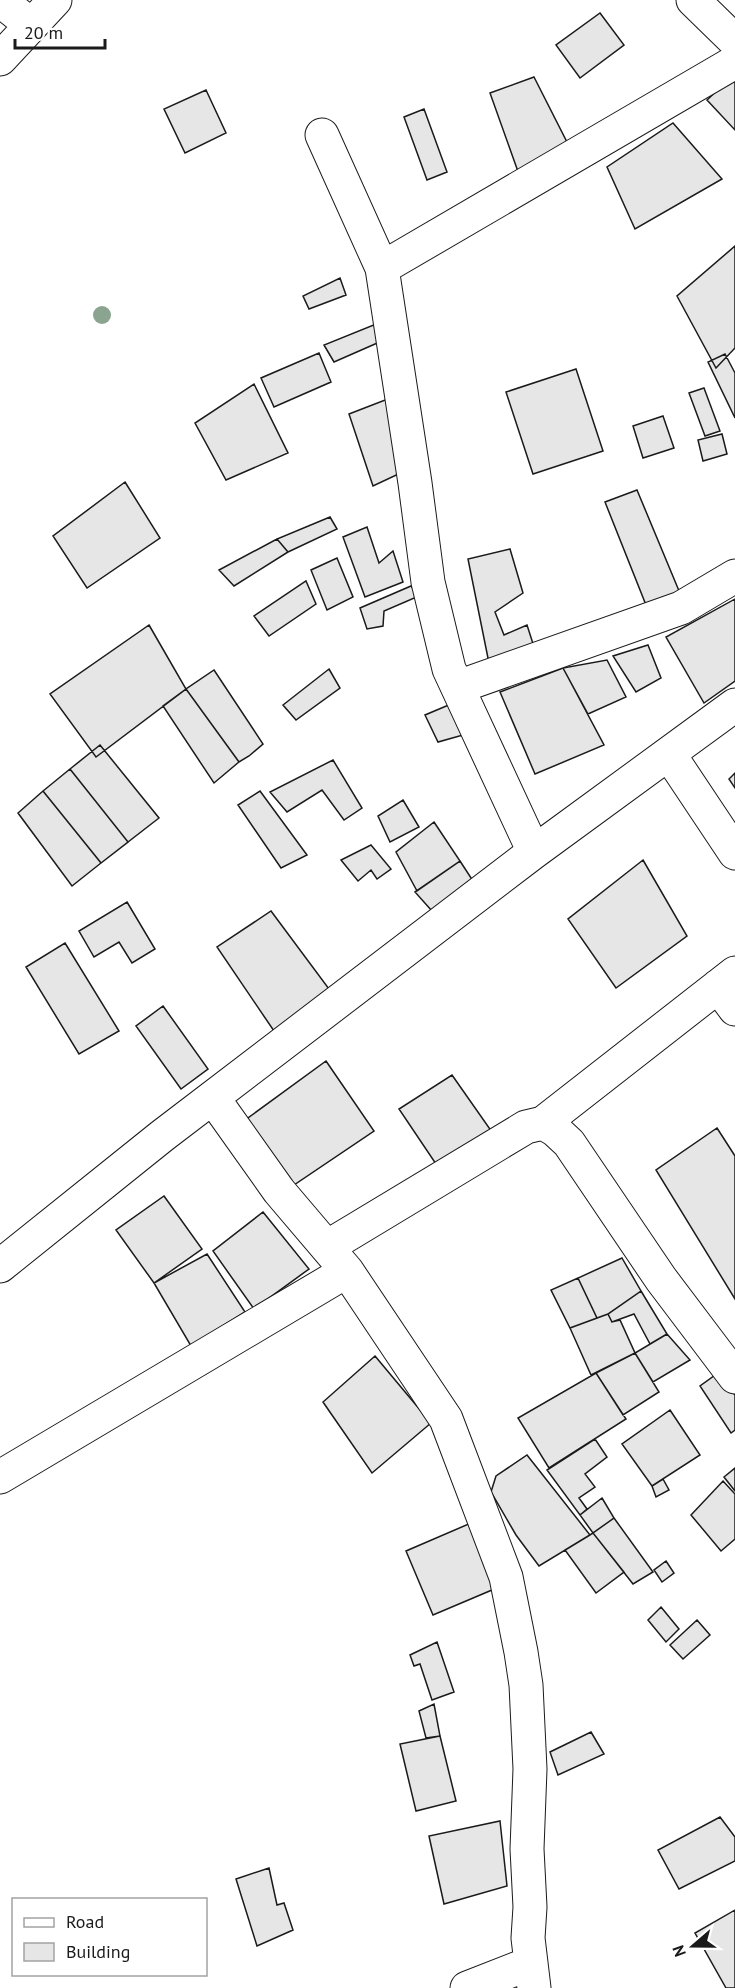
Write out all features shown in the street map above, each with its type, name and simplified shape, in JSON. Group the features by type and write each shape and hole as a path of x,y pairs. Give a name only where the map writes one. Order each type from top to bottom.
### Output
{"street":[{"path":"0,0 31,25"},
{"path":"0,59 55,0"},
{"path":"693,0 735,41"},
{"path":"382,268 735,62"},
{"path":"322,135 382,268 428,582 449,669 534,852"},
{"path":"458,687 681,609 735,576"},
{"path":"0,1266 162,1136 534,852 735,705"},
{"path":"669,754 735,853"},
{"path":"0,1477 337,1259 526,1127 543,1124 729,989"},
{"path":"213,1098 279,1191 337,1259 446,1419 506,1577 525,1685 530,1769 526,1850 530,1907 528,1938 533,1975 467,1988"},
{"path":"543,1124 555,1130 569,1143 661,1279 735,1377"}],"building":[{"path":"600,13 624,45 580,78 556,45"},
{"path":"735,74 735,130 707,100"},
{"path":"534,77 572,152 521,180 490,93"},
{"path":"206,90 226,133 185,153 164,109"},
{"path":"424,109 447,172 427,180 404,117"},
{"path":"673,123 722,179 635,229 607,167"},
{"path":"735,246 735,348 716,368 677,296"},
{"path":"340,278 346,295 309,309 303,296"},
{"path":"386,320 391,337 334,362 324,345"},
{"path":"319,353 331,382 274,407 261,378"},
{"path":"725,354 735,373 735,418 708,362"},
{"path":"576,369 603,451 533,474 506,392"},
{"path":"254,384 288,453 226,480 195,423"},
{"path":"704,388 720,431 705,436 689,393"},
{"path":"398,395 407,470 373,486 349,414"},
{"path":"663,416 674,448 643,458 633,426"},
{"path":"722,434 727,454 703,461 698,440"},
{"path":"125,482 160,538 87,588 53,536"},
{"path":"637,490 682,598 648,610 605,502"},
{"path":"330,517 337,529 288,552 277,539"},
{"path":"367,527 379,563 393,551 403,582 365,597 343,537"},
{"path":"277,539 288,552 234,586 219,570"},
{"path":"510,549 523,593 495,612 504,635 527,625 536,653 490,668 468,559"},
{"path":"337,558 353,597 327,610 311,570"},
{"path":"306,581 316,604 269,636 254,616"},
{"path":"411,586 419,596 384,611 383,626 367,629 360,608"},
{"path":"735,599 735,681 704,703 666,637"},
{"path":"149,625 186,689 96,757 50,694"},
{"path":"648,645 661,678 636,692 613,656"},
{"path":"607,660 626,697 588,714 563,668"},
{"path":"563,668 604,745 535,774 500,692"},
{"path":"329,669 340,688 296,720 283,705"},
{"path":"214,670 263,744 239,762 186,689"},
{"path":"186,689 239,762 214,783 163,706"},
{"path":"451,704 463,735 438,742 425,715"},
{"path":"100,745 159,818 128,842 70,769"},
{"path":"333,760 362,808 344,820 322,790 287,812 270,792"},
{"path":"70,769 128,842 101,863 43,791"},
{"path":"735,773 735,788 729,779"},
{"path":"43,791 101,863 72,886 18,813"},
{"path":"260,791 307,855 281,868 238,805"},
{"path":"403,800 419,827 390,842 378,816"},
{"path":"434,822 460,861 417,891 396,852"},
{"path":"371,845 391,869 377,879 371,870 358,881 341,860"},
{"path":"643,860 687,936 616,988 568,919"},
{"path":"460,861 475,884 432,911 415,892"},
{"path":"127,902 155,949 132,963 119,942 94,957 79,931"},
{"path":"271,911 332,993 274,1031 217,947"},
{"path":"65,943 119,1031 79,1054 26,967"},
{"path":"163,1006 208,1069 181,1089 136,1026"},
{"path":"326,1061 374,1131 288,1189 241,1123"},
{"path":"452,1075 492,1132 438,1167 399,1109"},
{"path":"717,1128 735,1156 735,1299 656,1170"},
{"path":"164,1196 202,1249 154,1283 116,1230"},
{"path":"263,1212 309,1269 254,1309 213,1251"},
{"path":"207,1254 245,1312 191,1346 154,1283"},
{"path":"622,1258 641,1291 608,1314 597,1318 578,1278"},
{"path":"578,1278 597,1318 570,1328 551,1290"},
{"path":"641,1291 667,1334 650,1344 634,1314 612,1322 608,1314"},
{"path":"608,1314 612,1322 620,1320 635,1353 591,1375 570,1328"},
{"path":"667,1334 690,1360 653,1382 635,1353"},
{"path":"635,1353 659,1392 623,1415 596,1373"},
{"path":"375,1356 431,1423 372,1473 323,1402"},
{"path":"596,1373 626,1419 549,1468 518,1418"},
{"path":"718,1373 735,1395 735,1430 731,1433 700,1386"},
{"path":"670,1410 700,1455 652,1486 622,1444"},
{"path":"595,1439 607,1457 585,1474 595,1487 579,1498 587,1509 580,1515 547,1470"},
{"path":"527,1455 590,1535 539,1566 516,1535 491,1492 496,1476"},
{"path":"735,1468 735,1491 724,1477"},
{"path":"663,1479 669,1490 656,1497 652,1486"},
{"path":"723,1481 735,1494 735,1539 721,1551 691,1515"},
{"path":"602,1498 614,1518 593,1533 580,1515"},
{"path":"614,1518 653,1572 633,1584 593,1533"},
{"path":"471,1523 499,1587 433,1615 406,1551"},
{"path":"593,1533 624,1572 596,1593 565,1550"},
{"path":"666,1561 674,1573 662,1582 654,1570"},
{"path":"661,1607 679,1629 666,1642 648,1620"},
{"path":"697,1620 710,1635 683,1659 670,1645"},
{"path":"437,1642 454,1692 432,1700 420,1664 414,1666 410,1655"},
{"path":"434,1704 440,1736 426,1738 419,1711"},
{"path":"591,1732 604,1754 558,1775 550,1752"},
{"path":"440,1736 456,1801 416,1811 400,1744"},
{"path":"720,1817 735,1837 735,1861 679,1889 658,1850"},
{"path":"500,1821 507,1886 444,1904 429,1836"},
{"path":"269,1868 277,1905 284,1903 293,1930 257,1946 236,1879"},
{"path":"735,1910 735,1988 726,1988 695,1933"}]}
